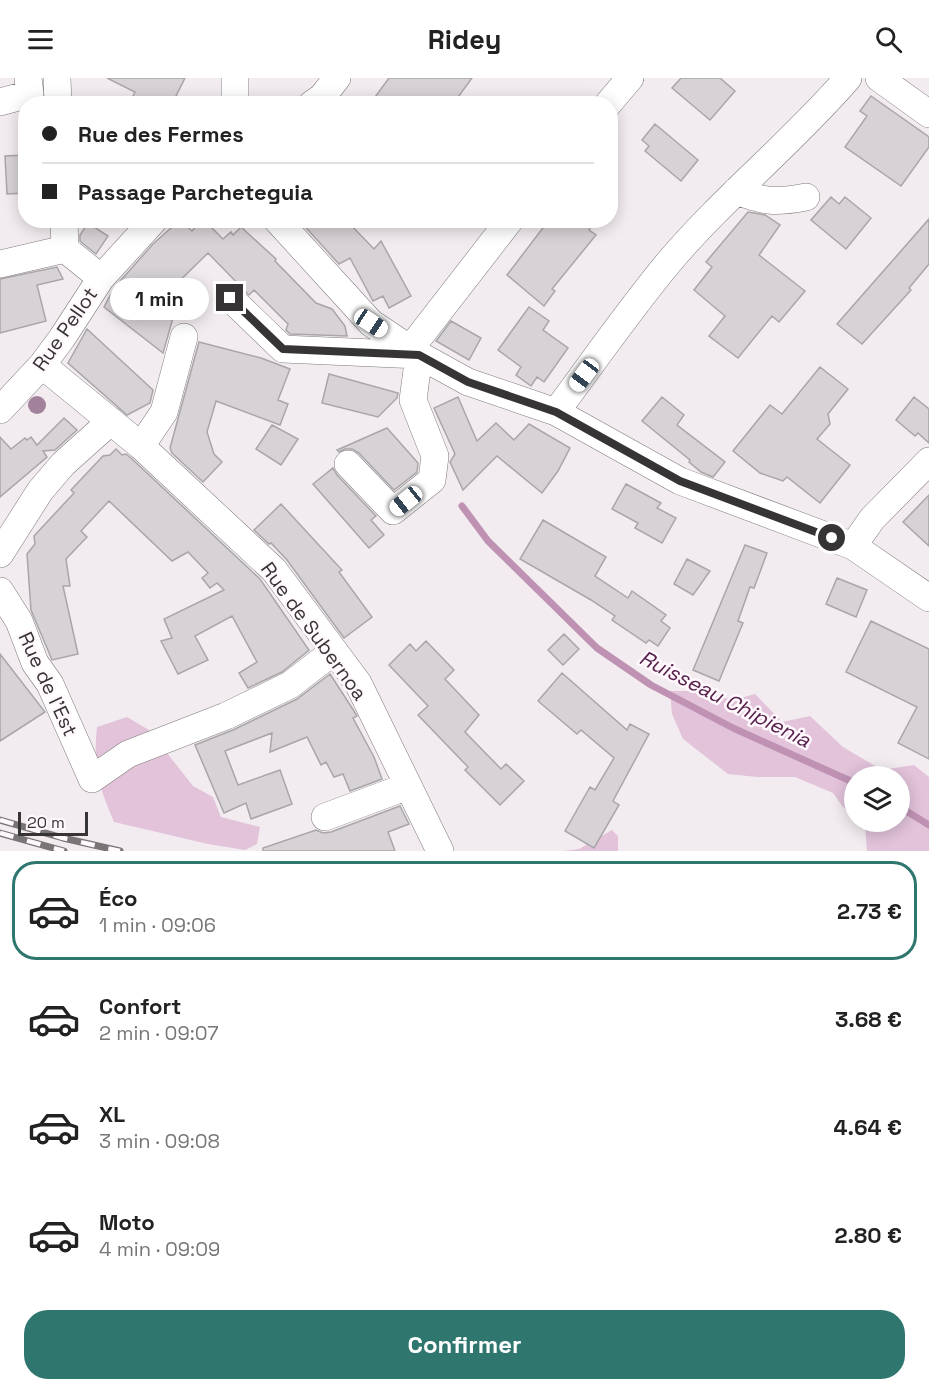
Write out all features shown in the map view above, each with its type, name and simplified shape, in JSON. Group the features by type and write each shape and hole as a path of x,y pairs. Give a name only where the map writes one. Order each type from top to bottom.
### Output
{"street":[{"path":"22,96 30,94 28,78"},
{"path":"57,78 58,96"},
{"path":"235,78 235,96"},
{"path":"323,96 337,78"},
{"path":"615,96 630,78"},
{"path":"556,412 669,263 736,191 820,110 848,78"},
{"path":"879,78 929,114"},
{"path":"0,102 18,97"},
{"path":"736,191 762,200 780,202 806,197"},
{"path":"64,228 65,249 101,278"},
{"name":"Rue Pellot","path":"6,393 42,365 101,278 147,228"},
{"path":"283,228 371,323 415,352 468,382 556,412 680,481 853,546 929,598"},
{"path":"348,464 393,511 432,480 435,456 414,400 415,352 504,228"},
{"path":"0,264 65,249"},
{"path":"230,298 283,349 415,352"},
{"path":"141,446 164,412 184,337"},
{"name":"Rue de Subernoa","path":"42,365 141,446 274,570 358,683 440,851"},
{"path":"0,554 40,491 63,464 111,421"},
{"path":"853,546 872,519 929,461"},
{"name":"Rue de l'Est","path":"0,591 19,621 34,663 50,684 92,779 128,753 226,716 290,686 334,651"},
{"path":"325,817 408,786"}],"shaded area":[{"path":"670,691 700,691 733,700 755,694 782,722 810,716 843,747 875,766 844,766 844,808 833,793 795,777 728,774 683,739 672,714"},
{"path":"127,717 149,730 193,786 213,797 221,817 260,827 257,844 245,850 208,844 114,822 104,797 96,765 97,727"},
{"path":"914,765 929,777 929,851 867,851 866,832 910,832 910,766 908,766"},
{"path":"612,830 618,836 618,851 564,851 579,849"}],"building":[{"path":"107,78 185,78 176,96 133,96 135,92"},
{"path":"389,78 472,78 459,96 376,96"},
{"path":"681,78 720,78 735,91 710,120 672,88"},
{"path":"871,96 929,137 929,147 901,186 845,147 867,116 860,111"},
{"path":"655,124 698,160 681,181 645,151 649,146 642,140"},
{"path":"18,155 18,193 7,194 5,156"},
{"path":"831,197 839,204 845,197 871,218 846,249 811,220"},
{"path":"748,212 765,215 780,225 759,255 805,291 779,322 772,316 738,358 709,336 725,316 694,290 712,267 706,262"},
{"path":"929,219 929,264 909,288 911,290 862,344 837,324"},
{"path":"85,228 96,228 108,236 96,254 80,241 80,235"},
{"path":"171,228 189,228 192,231 195,228 212,228 223,239 231,232 233,235 242,228 276,259 275,261 316,303 332,309 345,326 347,336 290,334 286,330 288,324 254,290 249,295 208,253 158,302 173,318 163,353 104,307 114,288 153,244"},
{"path":"306,228 354,228 374,249 381,241 411,296 389,308 383,296 373,301 350,258 339,264"},
{"path":"543,228 590,228 589,230 596,235 552,289 555,291 544,306 507,275"},
{"path":"57,267 63,279 37,285 46,321 0,333 0,279"},
{"path":"529,307 549,321 543,330 568,348 544,382 537,377 531,386 516,375 521,367 498,350"},
{"path":"451,321 481,338 469,360 436,341"},
{"path":"87,329 153,390 150,403 127,415 68,363"},
{"path":"199,342 261,358 290,369 278,400 288,404 280,425 216,401 207,432 214,454 222,462 203,482 172,453 170,448"},
{"path":"820,367 848,389 828,414 830,424 817,439 850,465 820,503 787,477 783,481 760,473 733,451 770,405 782,414"},
{"path":"329,374 398,393 397,398 378,417 322,403"},
{"path":"458,397 477,441 496,423 514,440 529,424 570,448 558,471 542,493 497,456 463,490 450,462 455,454 434,408"},
{"path":"662,397 684,415 677,425 725,462 713,477 701,472 689,462 690,460 642,421"},
{"path":"914,397 929,409 929,443 918,433 915,436 896,420"},
{"path":"64,418 77,430 55,450 43,451 47,457 0,497 0,437 11,449 25,438 27,440 31,437 37,445"},
{"path":"272,425 298,439 281,465 256,449"},
{"path":"387,428 418,463 417,472 394,490 359,453 352,449 339,452 337,450"},
{"path":"116,449 122,455 126,454 131,458 260,579 309,650 282,672 248,688 239,673 257,662 232,616 195,636 208,660 178,674 161,641 172,638 164,619 224,590 217,583 210,588 202,578 208,573 188,552 172,561 109,501 81,531 87,537 66,559 70,586 63,586 78,654 52,660 31,610 27,554 35,544 34,536 74,493 71,490 103,456 110,455"},
{"path":"333,468 376,516 371,520 384,535 369,548 313,484"},
{"path":"626,484 661,503 657,508 676,518 662,543 635,528 638,523 612,509"},
{"path":"929,495 929,546 903,522"},
{"path":"281,504 342,570 339,572 372,617 344,638 287,560 271,543 269,544 254,530"},
{"path":"543,520 606,557 595,576 628,598 632,591 666,615 661,621 670,628 658,646 649,640 646,643 612,620 615,616 591,600 520,559"},
{"path":"745,545 767,553 754,588 750,587 738,621 743,623 719,681 693,670"},
{"path":"687,559 710,571 693,595 674,584"},
{"path":"837,578 867,590 856,617 826,604"},
{"path":"871,621 929,649 929,759 898,743 917,707 846,672"},
{"path":"564,634 579,649 563,665 548,650"},
{"path":"426,641 454,670 445,679 479,715 465,732 501,769 506,764 524,781 500,805 465,770 468,767 418,715 428,706 389,665 410,644 416,651"},
{"path":"0,654 45,712 0,741"},
{"path":"562,673 627,730 630,724 649,734 613,801 619,805 594,848 565,831 590,787 595,790 614,758 581,730 577,734 538,701"},
{"path":"330,674 357,716 353,718 374,757 382,779 350,791 343,774 334,777 326,762 321,765 307,737 270,752 272,733 225,751 238,785 280,770 292,804 251,819 246,803 224,813 195,745 233,730 297,699"},
{"path":"400,806 409,824 388,832 395,851 263,851 263,848 316,830 323,833 331,832"}],"waterway":[{"name":"Ruisseau Chipienia","path":"462,506 488,541 597,648 651,685 733,728 844,778"},
{"name":"Ruisseau Chipienia","path":"910,813 929,825"}],"railway":[{"path":"0,820 120,851"},
{"path":"0,833 64,851"}],"route":[{"path":"230,298 283,349 419,355 468,382 556,412 680,481 832,538"}]}
